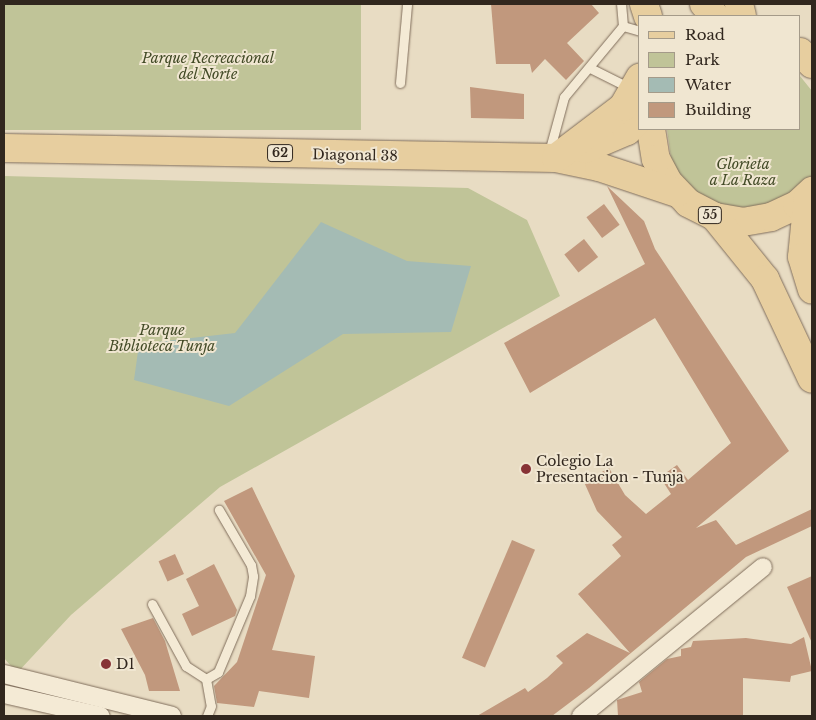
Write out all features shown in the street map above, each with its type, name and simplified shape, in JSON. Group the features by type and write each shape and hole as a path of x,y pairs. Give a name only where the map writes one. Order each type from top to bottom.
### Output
{"main road":[{"path":"704,4 714,15"},
{"path":"801,53 812,64"},
{"path":"552,158 624,107 637,84"},
{"name":"Diagonal 38","path":"552,158 627,131 638,120"},
{"name":"55","path":"651,130 656,158 676,193 715,217 758,220 784,212 810,193"},
{"name":"Diagonal 38","path":"4,148 552,158 676,193"},
{"path":"810,193 802,257 812,289"},
{"path":"715,217 765,279 812,379"}],"street":[{"path":"581,716 763,567"},
{"path":"4,674 172,716"},
{"path":"4,694 101,716"}],"lane":[{"path":"400,83 407,4"},
{"path":"552,158 564,97 638,20 621,4"},
{"path":"590,68 637,84"},
{"path":"206,679 218,672 228,655 253,576 251,565 219,510"},
{"path":"152,604 186,666 206,679 211,706 207,716"}],"green space":[{"name":"Parque Recreacional del Norte","path":"4,4 361,4 361,130 4,130"},
{"name":"Glorieta a La Raza","path":"801,77 812,91 812,180 759,215 697,200 672,166 667,130 801,130"},
{"name":"Parque Biblioteca Tunja","path":"4,176 468,188 527,220 560,296 220,487 71,615 17,673 4,658"}],"water":[{"path":"321,222 407,261 471,266 451,332 343,334 229,406 134,380 139,344 235,333"}],"building":[{"path":"491,4 591,4 599,13 567,43 584,61 566,80 545,59 532,73 530,64 496,64"},
{"path":"470,87 524,94 524,119 471,118"},
{"path":"607,186 644,221 655,249 789,451 696,528 716,520 736,545 812,509 812,526 746,557 589,688 552,716 477,716 525,688 528,692 547,678 563,663 556,656 587,633 630,653 578,594 621,556 612,545 622,537 597,511 584,482 609,468 625,495 646,514 671,494 660,477 677,465 688,480 731,443 655,318 530,393 504,343 645,264"},
{"path":"604,204 620,225 602,238 586,217"},
{"path":"584,239 598,257 578,273 564,254"},
{"path":"252,487 295,576 272,650 315,656 309,698 259,691 254,707 217,703 214,686 237,662 266,575 224,501"},
{"path":"512,540 535,550 485,668 462,658"},
{"path":"175,554 184,574 168,581 159,561"},
{"path":"214,564 237,610 235,616 192,636 182,614 199,606 186,579"},
{"path":"812,576 812,643 787,587"},
{"path":"153,618 165,641 180,691 149,691 145,675 121,629"},
{"path":"804,637 812,671 791,676 790,682 743,678 743,716 618,716 617,700 642,692 639,682 667,659 681,656 681,649 691,647 693,641 746,638 791,644"}],"place":[{"name":"Colegio La Presentacion - Tunja","path":"526,469"},
{"name":"D1","path":"106,664"}]}
